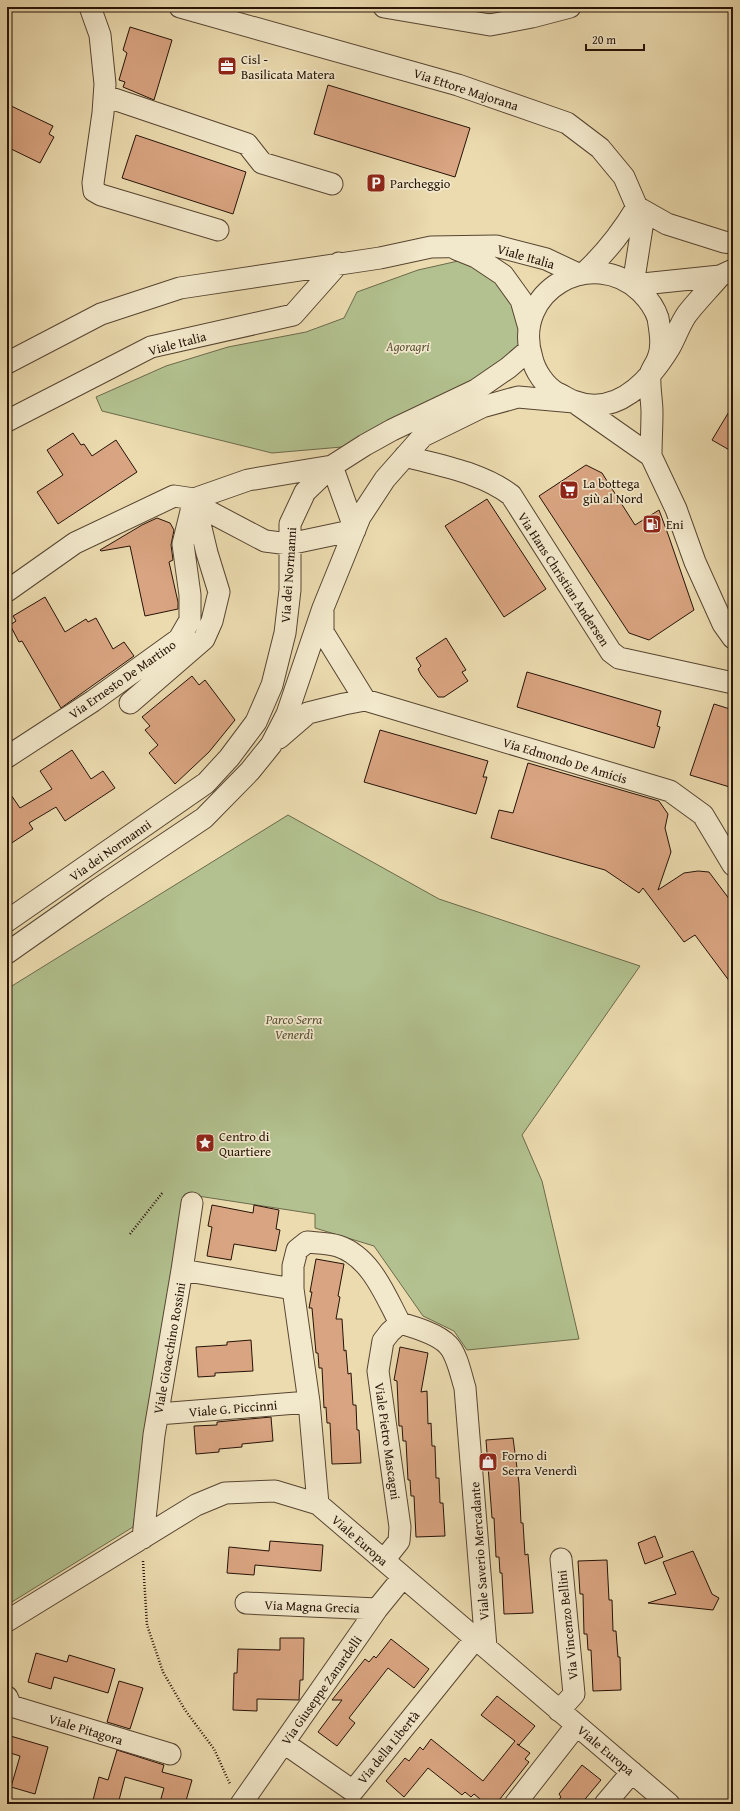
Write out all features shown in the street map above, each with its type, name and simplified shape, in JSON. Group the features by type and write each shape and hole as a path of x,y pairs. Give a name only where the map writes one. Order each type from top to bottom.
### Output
{"street":[{"path":"90,7 100,35 105,96 93,183 94,191 101,195 218,230"},
{"path":"100,35 104,13 107,7"},
{"name":"Via Ettore Majorana","path":"180,7 458,85 567,123 600,148 624,177 643,221 633,285"},
{"path":"384,7 490,25 532,17 570,7"},
{"path":"105,96 246,144 262,163 332,184"},
{"path":"581,274 602,256 625,228 637,207 667,224 724,242 733,243"},
{"name":"Viale Italia","path":"448,246 476,257 503,275 521,300 528,328"},
{"name":"Viale Italia","path":"7,363 101,314 180,288 380,258 431,247 496,246 546,259 581,274"},
{"name":"Viale Italia","path":"7,421 151,347 293,315 339,263"},
{"path":"651,456 574,402 554,391 542,380 534,366 529,350 528,328 534,310 545,294 560,281 581,274 597,272 616,276 633,285 648,298 657,316 661,336 659,356 650,375 652,414 651,456 676,509 695,562 723,624 733,638"},
{"path":"633,285 726,273"},
{"path":"574,402 596,405 617,401 636,390 650,375 669,347 686,314 726,273"},
{"name":"Via dei Normanni","path":"7,922 206,783 230,758 256,722 272,685 285,634 290,590 290,524 305,492 332,466 392,430 476,390 508,368 529,350"},
{"name":"Via dei Normanni","path":"7,953 98,889 204,818 250,771 270,745 287,714 323,608 360,518 385,479 423,436 482,407 518,398 574,402"},
{"name":"Via Hans Christian Andersen","path":"405,456 478,477 500,487 511,495 611,652 619,658 733,683"},
{"path":"7,591 75,543 174,496 194,499 248,480 332,466 355,530 289,544 265,541 208,512 194,499"},
{"path":"130,703 204,639 212,621 219,592 207,553 194,499"},
{"name":"Via Ernesto De Martino","path":"7,757 93,702 179,639 190,620 190,595 183,544 194,499"},
{"path":"270,745 308,713 365,700 323,632 323,608"},
{"name":"Via Edmondo De Amicis","path":"365,700 670,791 703,815 733,865"},
{"path":"182,1270 192,1203"},
{"path":"318,1504 309,1402 293,1289 293,1266 297,1250 307,1242 338,1246 360,1259 379,1282 400,1323"},
{"name":"Viale Gioacchino Rossini","path":"143,1538 154,1435 182,1270 293,1289"},
{"name":"Viale Pietro Mascagni","path":"384,1560 399,1541 400,1527 378,1371 383,1341 400,1323"},
{"name":"Viale Saverio Mercadante","path":"400,1323 424,1330 448,1344 458,1364 465,1388 481,1642"},
{"name":"Viale G. Piccinni","path":"158,1414 309,1402"},
{"name":"Viale Europa","path":"7,1621 196,1505 225,1493 274,1491 318,1504 481,1642 576,1726 670,1803"},
{"name":"Via Vincenzo Bellini","path":"559,1711 574,1694 561,1558"},
{"name":"Via Giuseppe Zanardelli","path":"236,1797 284,1743 377,1609 403,1577"},
{"name":"Via Magna Grecia","path":"246,1603 377,1609"},
{"name":"Via della Libertà","path":"284,1743 353,1791 481,1642"},
{"name":"Viale Pitagora","path":"7,1697 11,1706 170,1754"},
{"path":"515,1804 576,1726"},
{"path":"605,1804 632,1772"}],"path":[{"path":"130,1234 163,1192"},
{"path":"143,1538 147,1625 163,1672 184,1710 214,1749 236,1797"}],"green space":[{"name":"Agoragri","path":"476,257 503,275 529,350 365,445 272,453 102,411 96,397 166,366 228,347 306,332 344,318 357,292 418,270"},
{"name":"Parco Serra Venerdì","path":"288,815 439,899 640,966 522,1135 542,1181 579,1339 467,1350 454,1331 423,1316 374,1246 315,1228 315,1214 185,1194 133,1527 7,1605 7,989"}],"building":[{"path":"130,27 172,40 154,100 123,87 125,82 119,80 127,53 123,50"},
{"path":"328,85 470,128 455,177 314,134"},
{"path":"7,104 53,126 49,134 54,137 40,163 7,147"},
{"path":"136,135 246,172 233,214 122,178"},
{"path":"733,405 733,452 712,440"},
{"path":"73,433 81,445 84,444 92,456 116,440 137,472 58,524 37,492 63,475 47,450"},
{"path":"586,465 602,473 635,525 659,510 669,537 694,610 649,640 629,633 539,496"},
{"path":"487,499 546,589 504,617 445,526"},
{"path":"157,518 170,523 174,530 171,545 173,560 169,562 178,602 178,609 145,616 130,546 100,550 142,525"},
{"path":"45,597 65,632 86,619 88,622 96,618 113,649 124,642 134,656 61,708 22,641 19,642 10,625 16,621 13,616"},
{"path":"446,638 466,670 462,672 468,681 444,697 438,697 421,675 418,669 421,666 416,658"},
{"path":"527,672 661,711 657,726 660,727 654,748 517,707"},
{"path":"192,676 199,685 205,680 235,720 209,752 175,784 149,753 158,745 145,730 150,726 142,717"},
{"path":"714,704 733,710 733,788 690,775"},
{"path":"380,730 488,761 483,777 487,777 476,814 364,782"},
{"path":"72,750 91,779 103,771 115,788 65,821 56,807 29,823 33,829 7,846 7,789 20,808 52,789 40,771"},
{"path":"528,763 659,801 668,814 665,828 671,852 658,890 684,873 698,871 709,872 733,904 733,986 695,935 684,942 643,888 639,893 605,870 491,838 499,810 513,813"},
{"path":"212,1205 253,1213 254,1205 279,1210 276,1229 280,1230 276,1251 234,1244 231,1260 207,1256 212,1227 208,1226"},
{"path":"316,1259 344,1264 338,1296 340,1297 336,1319 342,1319 344,1351 346,1350 348,1374 351,1373 353,1405 356,1405 361,1463 332,1464 330,1423 327,1423 326,1407 324,1408 322,1368 319,1368 318,1353 316,1353 312,1308 309,1308 312,1292 310,1292"},
{"path":"251,1340 253,1371 215,1373 215,1376 198,1377 196,1347 227,1345 227,1342"},
{"path":"400,1347 428,1353 421,1392 427,1391 428,1424 431,1423 432,1446 435,1446 436,1478 439,1478 440,1503 443,1503 445,1536 416,1537 414,1496 411,1496 410,1480 408,1480 406,1441 403,1441 402,1426 399,1426 397,1381 394,1380"},
{"path":"271,1417 273,1441 242,1444 242,1447 219,1449 219,1452 196,1454 194,1426 217,1425 217,1422"},
{"path":"513,1438 519,1483 521,1523 523,1523 525,1555 528,1554 533,1613 504,1614 502,1573 500,1573 499,1557 496,1557 494,1518 492,1518 486,1440"},
{"path":"655,1536 663,1557 645,1564 638,1543"},
{"path":"270,1541 323,1545 321,1571 255,1565 254,1575 227,1573 229,1547 269,1551"},
{"path":"693,1551 712,1594 719,1598 713,1610 648,1603 676,1594 663,1562"},
{"path":"607,1560 609,1600 612,1600 613,1631 616,1631 618,1657 620,1657 621,1690 593,1691 591,1650 588,1650 587,1634 584,1634 583,1594 580,1594 578,1561"},
{"path":"280,1638 304,1638 303,1680 300,1680 299,1700 257,1699 257,1711 233,1710 234,1673 237,1673 238,1649 280,1650"},
{"path":"391,1639 429,1669 414,1688 388,1668 349,1718 355,1723 337,1746 318,1732 342,1700 332,1700 365,1659 369,1662 374,1656 376,1658"},
{"path":"36,1653 67,1662 69,1655 115,1669 108,1693 54,1677 51,1689 28,1682"},
{"path":"119,1681 143,1688 130,1729 107,1722"},
{"path":"497,1696 535,1726 519,1745 517,1744 530,1753 525,1759 529,1762 496,1804 486,1804 474,1794 471,1797 465,1792 462,1795 428,1768 404,1797 386,1781 405,1758 409,1761 420,1747 423,1750 431,1739 483,1781 515,1741 481,1715"},
{"path":"7,1735 48,1747 35,1794 11,1787 20,1756 7,1752"},
{"path":"117,1750 164,1765 162,1772 192,1780 185,1804 169,1804 160,1802 164,1788 125,1777 118,1804 92,1804 99,1777 108,1780"},
{"path":"582,1765 601,1780 581,1804 555,1804 561,1797 559,1794"}],"place":[{"name":"Cisl - Basilicata Matera","path":"227,66"},
{"name":"Parcheggio","path":"376,183"},
{"name":"La bottega giù al Nord","path":"569,490"},
{"name":"Eni","path":"652,524"},
{"name":"Centro di Quartiere","path":"205,1143"},
{"name":"Forno di Serra Venerdì","path":"488,1462"}]}
